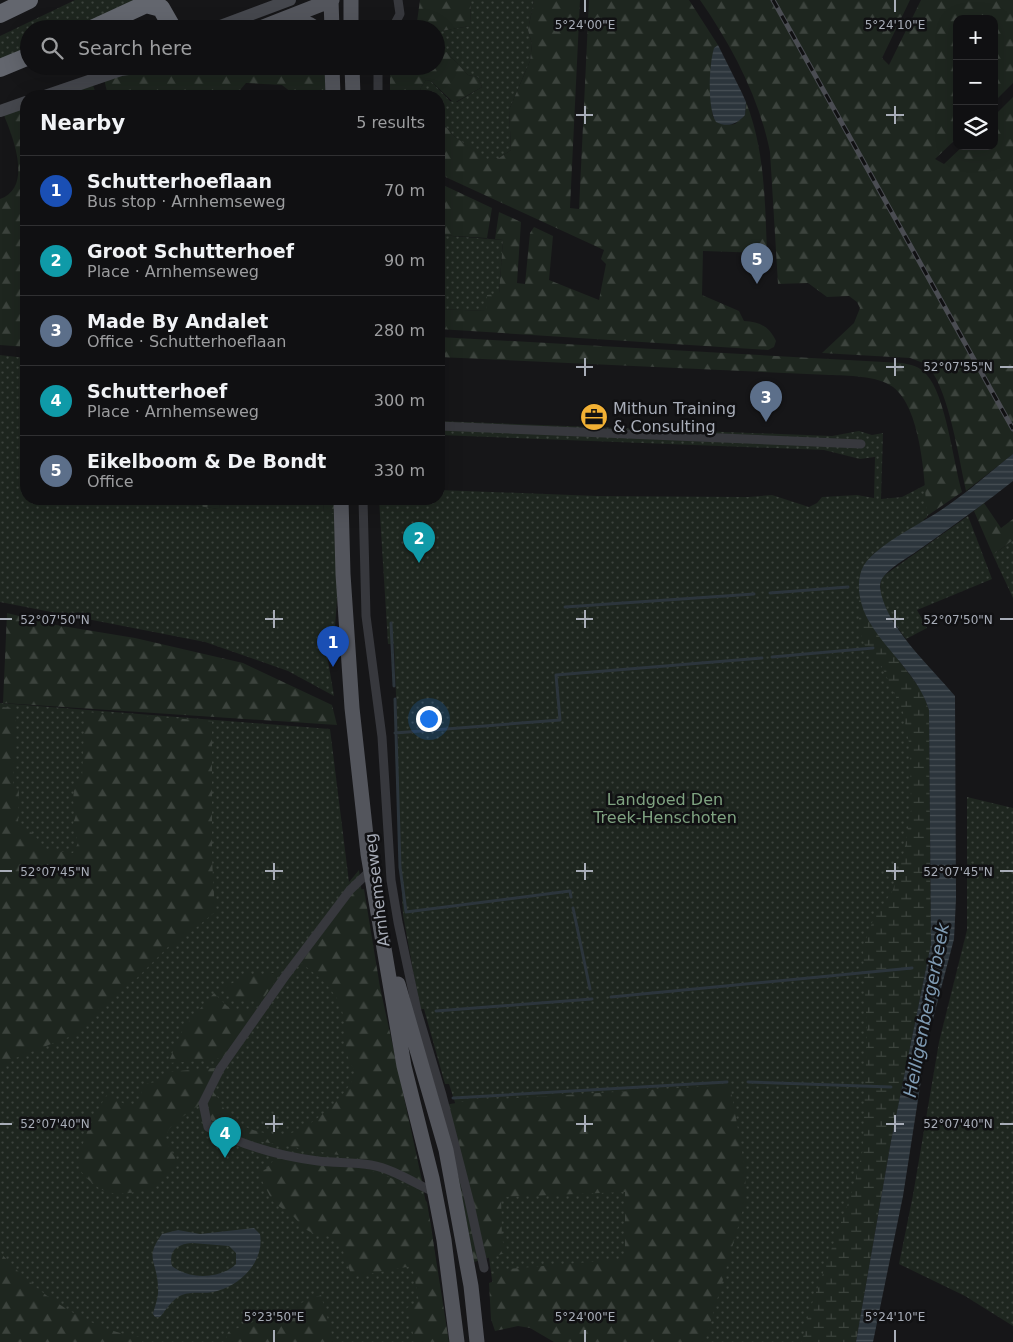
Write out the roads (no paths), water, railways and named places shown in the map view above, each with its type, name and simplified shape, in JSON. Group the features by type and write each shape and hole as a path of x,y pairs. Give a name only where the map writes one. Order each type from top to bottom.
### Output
{"highway":[{"path":"0,14 29,0"},
{"path":"111,20 146,4 161,8 168,20"},
{"path":"0,68 20,60"}],"main road":[{"path":"284,19 331,0 332,20"},
{"path":"351,0 352,20"},
{"path":"284,19 289,20"},
{"path":"332,75 333,90"},
{"path":"352,75 353,90"},
{"name":"Arnhemseweg","path":"341,505 343,574 352,708 370,871 404,1066 444,1240 456,1342"},
{"name":"Arnhemseweg","path":"377,915 446,1150 471,1286 477,1342"}],"street":[{"path":"236,20 290,0"},
{"path":"397,20 400,14 398,0"},
{"path":"62,90 104,75"},
{"path":"378,75 378,90"},
{"path":"0,111 20,104"},
{"path":"445,426 860,444"},
{"name":"Arnhemseweg","path":"363,505 366,616 382,738 391,875 398,922 417,1011 442,1095 484,1268"},
{"name":"Arnhemseweg","path":"370,871 350,890 286,975 220,1069 203,1103 208,1128 229,1139 282,1154 317,1161 371,1165 388,1170 434,1192"}],"water":[{"path":"718,45 746,102 745,115 739,121 728,125 716,122 711,106 711,65 714,48"},
{"name":"Heiligenbergerbeek","path":"1013,454 1013,481 903,560 883,577 880,584 883,601 899,631 955,696 956,899 954,939 927,1042 903,1196 873,1342 856,1342 891,1141 931,944 929,710 911,675 877,634 866,617 861,602 859,579 864,565 870,557 901,534 953,502"},
{"path":"254,1228 260,1234 258,1254 248,1272 232,1285 213,1292 182,1295 173,1301 160,1317 155,1317 153,1314 158,1291 153,1255 157,1242 162,1234 178,1230 200,1234","holes":["192,1243 229,1246 236,1253 236,1264 222,1273 205,1276 187,1274 172,1266 171,1256 178,1246"]}],"waterway":[{"path":"770,593 848,587"},
{"path":"565,607 754,594"},
{"path":"391,623 394,686"},
{"path":"772,657 873,648"},
{"path":"395,733 560,720 556,675 762,658"},
{"path":"395,699 400,867 406,912 570,891 571,897"},
{"path":"573,908 590,989"},
{"path":"611,997 912,968"},
{"path":"436,1011 592,999"},
{"path":"453,1098 727,1082"},
{"name":"Heiligenbergerbeek","path":"748,1082 891,1087"}],"railway":[{"path":"773,0 1013,429"}],"place":[{"name":"Eikelboom & De Bondt","path":"757,284"},
{"name":"Mithun Training & Consulting","path":"594,417"},
{"name":"Made By Andalet","path":"766,422"},
{"name":"Groot Schutterhoef","path":"419,563"},
{"name":"Schutterhoeflaan","path":"333,667"},
{"name":"Schutterhoef","path":"225,1158"}],"park label":[{"name":"Landgoed Den Treek-Henschoten","path":"665,808"}]}
